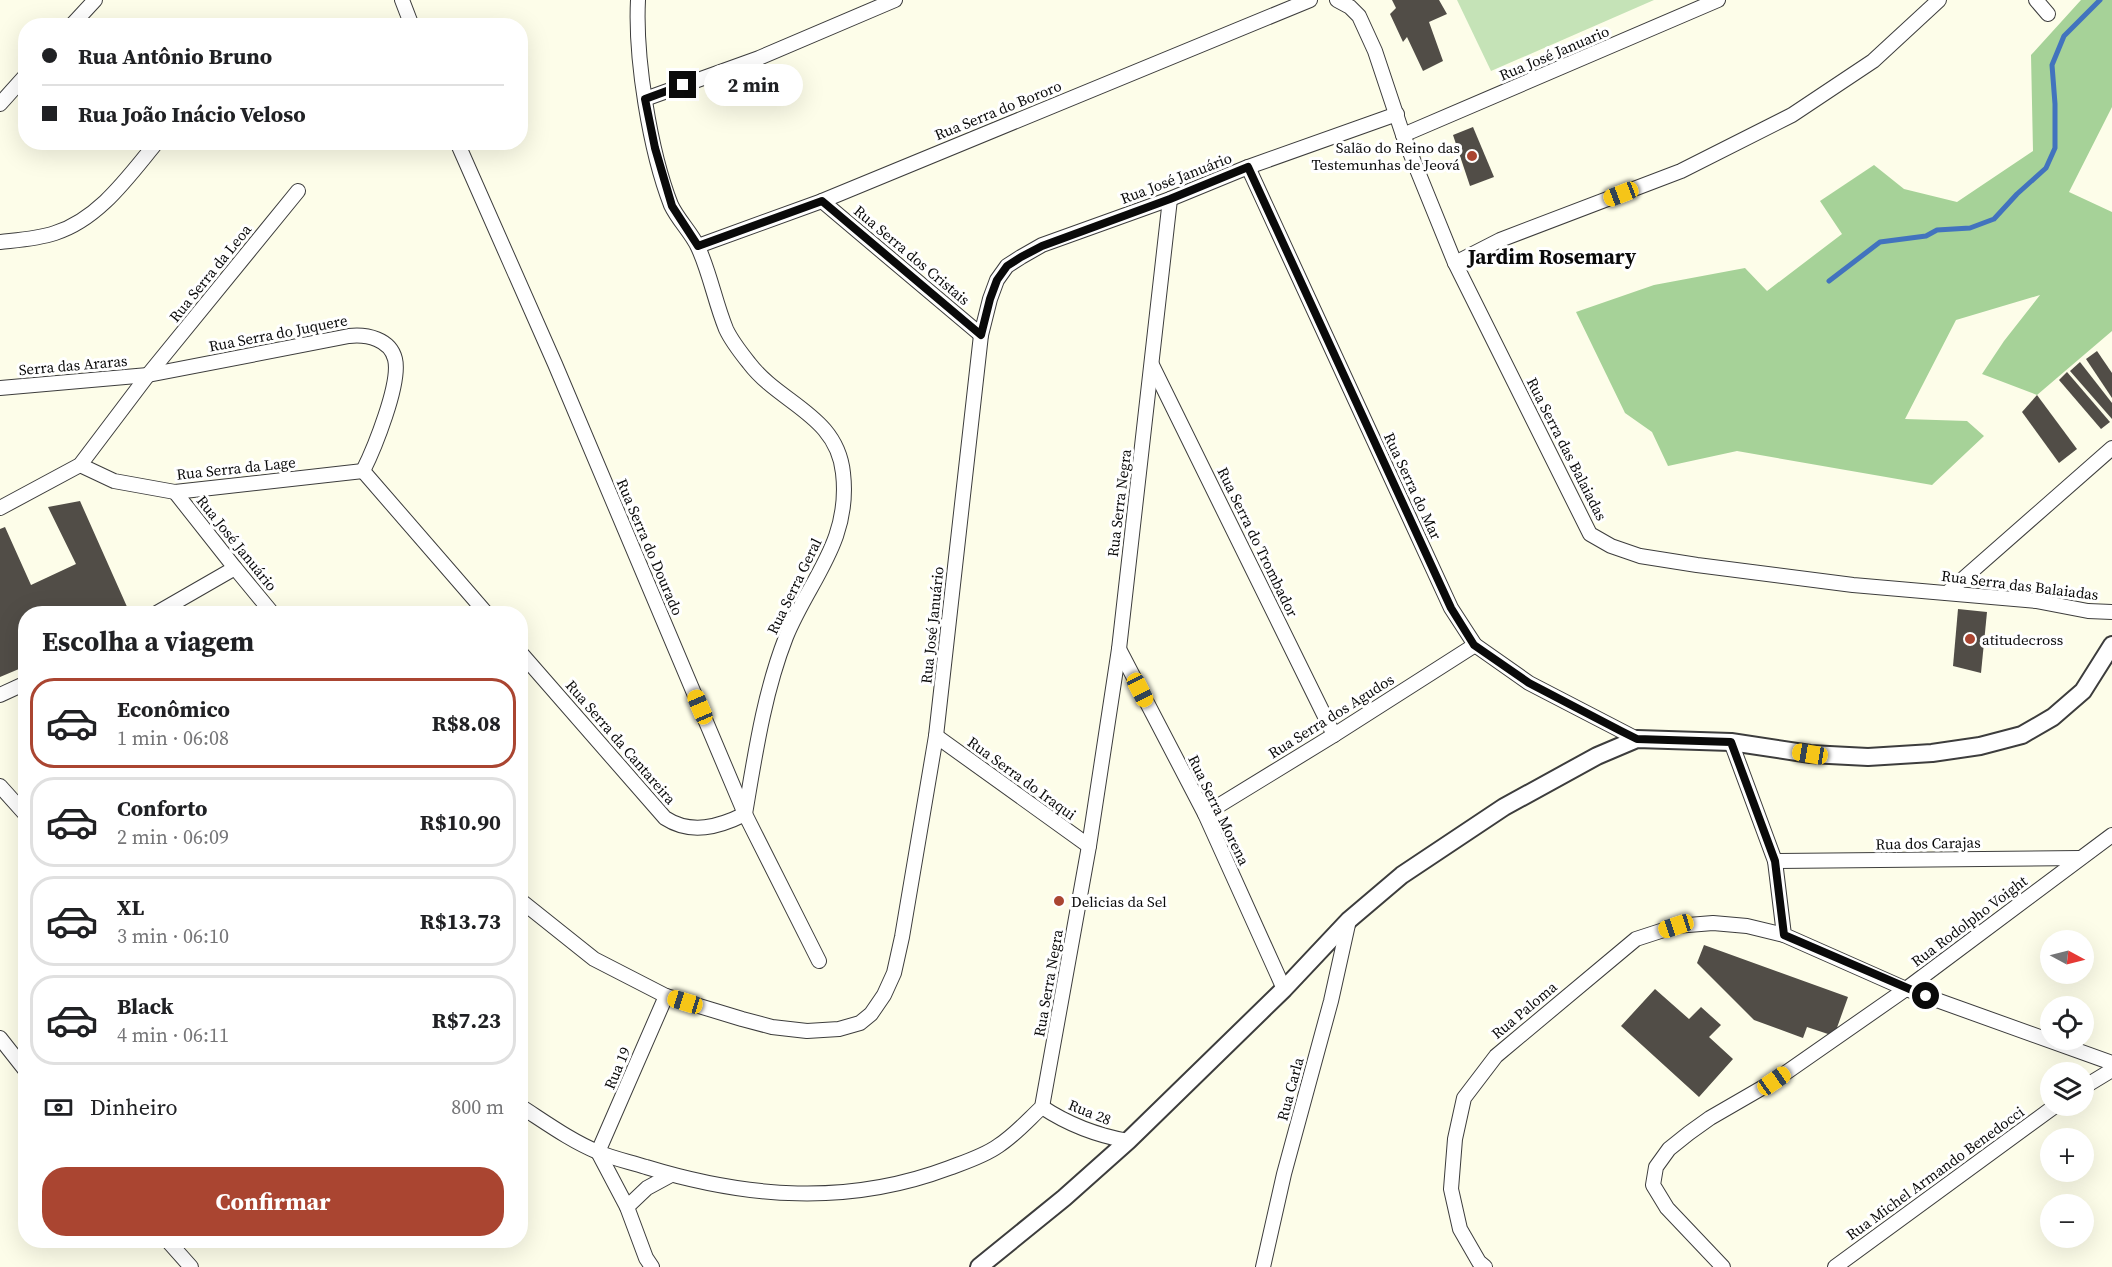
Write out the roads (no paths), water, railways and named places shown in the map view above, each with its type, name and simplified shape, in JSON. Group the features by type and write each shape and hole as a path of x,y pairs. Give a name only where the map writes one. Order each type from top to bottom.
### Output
{"street":[{"path":"78,18 95,0"},
{"path":"402,0 409,18"},
{"name":"Rua Serra Geral","path":"638,0 637,23 645,99 655,148 672,206 698,246 727,331 757,372 824,427 837,449 843,475 837,534 826,562 786,636 773,675 745,814"},
{"path":"645,99 759,58 895,0"},
{"name":"Rua Serra do Bororo","path":"698,246 822,201 1310,0"},
{"name":"Rua Serra das Balaiadas","path":"1337,0 1350,7 1359,16 1375,51 1403,135 1455,263 1590,534 1611,546 1640,556 1852,585 2036,601 2088,611 2112,612"},
{"name":"Rua José Januario","path":"1403,135 1718,0"},
{"path":"1455,263 1500,240 1681,171 1792,115 1873,61 1939,0"},
{"path":"2036,0 2048,14"},
{"path":"0,104 18,84"},
{"name":"Rua José Januário","path":"528,907 594,959 666,996 742,1019 807,1031 839,1029 860,1023 871,1014 884,995 894,973 902,937 936,736 981,335 997,280 1007,266 1042,246 1170,199 1248,167 1396,114"},
{"path":"0,242 56,233 79,221 109,200 150,150"},
{"name":"Rua Serra do Dourado","path":"461,150 555,364 745,814 819,961"},
{"name":"Rua Serra do Mar","path":"1248,167 1451,608 1474,645 1529,683 1637,739"},
{"name":"Rua Serra da Leoa","path":"80,465 148,375 298,191"},
{"name":"Rua Serra Negra","path":"1042,1107 1089,846 1119,649 1170,199"},
{"name":"Rua Serra dos Cristais","path":"822,201 981,335"},
{"name":"Rua Serra do Juquere","path":"148,375 349,336 361,334 372,337 384,343 392,352 396,374 382,427 363,471"},
{"name":"Rua Serra do Trombador","path":"1152,364 1334,735"},
{"name":"Serra das Araras","path":"0,388 148,375"},
{"path":"1947,593 2112,448"},
{"path":"0,508 80,465"},
{"name":"Rua Serra da Lage","path":"80,465 114,481 175,492 363,471"},
{"path":"363,471 480,606"},
{"name":"Rua José Januário","path":"175,492 266,606"},
{"path":"169,606 235,568"},
{"name":"Rua Serra dos Agudos","path":"1205,814 1474,645"},
{"path":"979,1267 1064,1198 1128,1141 1284,989 1349,920 1402,874 1504,807 1597,756 1637,739 1731,742 1810,754 1868,757 1932,753 1980,746 2022,735 2054,717 2084,691 2112,645"},
{"name":"Rua Serra Morena","path":"1119,649 1205,814 1284,989"},
{"name":"Rua Serra da Cantareira","path":"528,661 665,818 687,828 702,828 715,827 745,814"},
{"path":"0,695 18,687"},
{"name":"Rua Serra do Iraqui","path":"936,736 1089,846"},
{"path":"1731,742 1775,861 1784,935"},
{"path":"0,786 18,806"},
{"name":"Rua Rodolpho Voight","path":"1723,1267 1667,1208 1653,1185 1656,1167 1669,1149 1689,1133 1774,1081 1906,989 2112,835"},
{"name":"Rua dos Carajas","path":"1775,861 2080,858"},
{"name":"Rua Carla","path":"1263,1267 1284,1174 1331,1001 1349,920"},
{"name":"Rua Paloma","path":"1485,1267 1479,1262 1460,1229 1451,1189 1455,1139 1464,1098 1496,1056 1636,939 1676,926 1713,923 1747,926 1784,935 1906,989 2112,1063"},
{"name":"Rua 19","path":"598,1152 666,996"},
{"path":"0,1038 18,1061"},
{"path":"2094,1081 2112,1071"},
{"path":"528,1111 598,1152 671,1175 724,1186 808,1195 858,1192 916,1180 967,1161 997,1147 1018,1131 1042,1107"},
{"name":"Rua 28","path":"1042,1107 1085,1131 1128,1141"},
{"name":"Rua Michel Armando Benedocci","path":"1835,1267 2041,1116"},
{"path":"598,1152 627,1207 646,1258 652,1267"},
{"path":"627,1207 647,1188 671,1175"},
{"path":"174,1248 191,1267"}],"waterway":[{"path":"1829,281 1880,242 1926,236 1937,230 1970,228 1994,219 2046,168 2055,148 2052,65 2064,36 2100,0"}],"place":[{"name":"Salão do Reino das Testemunhas de Jeová","path":"1472,156"},
{"name":"atitudecross","path":"1970,639"},
{"name":"Delicias da Sel","path":"1059,901"}],"district":[{"name":"Jardim Rosemary","path":"1552,256"}]}
